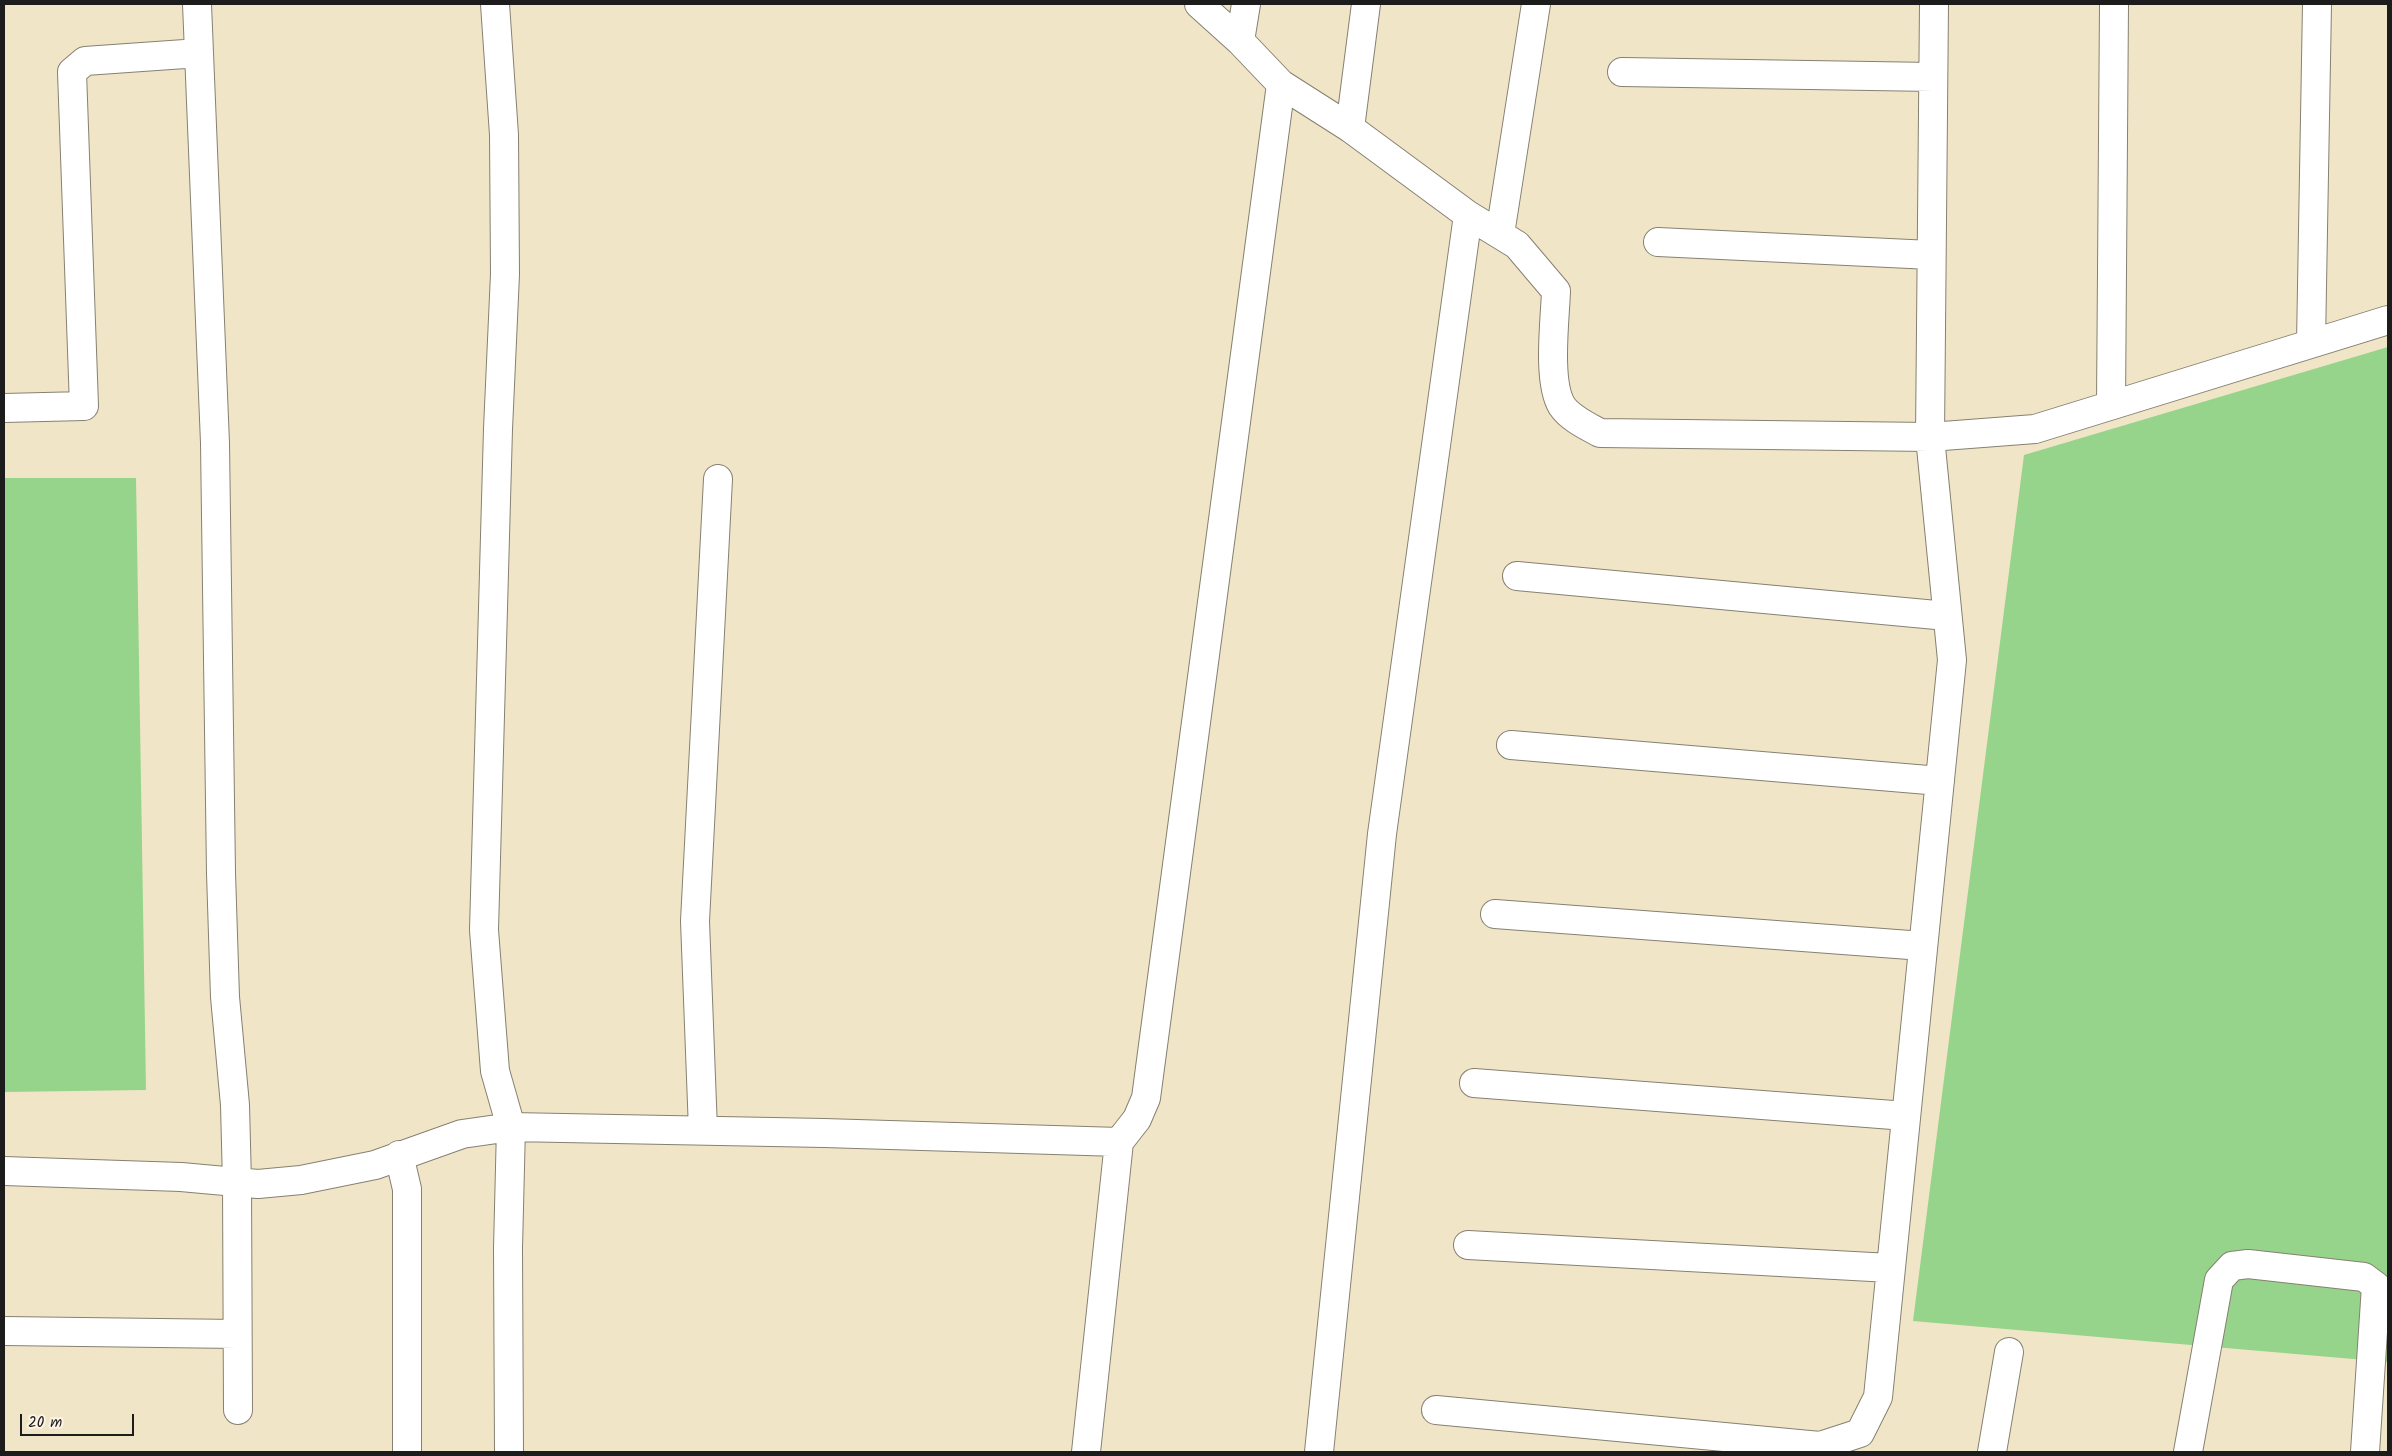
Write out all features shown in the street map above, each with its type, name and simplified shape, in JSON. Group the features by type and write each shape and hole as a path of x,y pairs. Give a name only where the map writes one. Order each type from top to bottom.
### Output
{"street":[{"path":"198,4 215,443 222,892 226,997 235,1105 238,1410"},
{"path":"495,4 504,135 506,274 498,429 484,930 495,1071 511,1127 508,1248 509,1452"},
{"path":"1199,4 1240,41 1281,84 1350,128 1468,215 1518,244 1556,291 1554,386 1562,407 1582,423 1600,433 1930,437 2035,429 2388,320"},
{"path":"1240,41 1246,4"},
{"path":"1350,128 1366,4"},
{"path":"1500,234 1536,4"},
{"path":"1436,1410 1820,1446 1860,1433 1878,1397 1952,660 1930,437 1934,4"},
{"path":"2111,405 2114,4"},
{"path":"2311,343 2317,4"},
{"path":"4,408 84,406 72,72 85,61 199,53"},
{"path":"1622,72 1933,77"},
{"path":"1086,1452 1119,1142 1137,1119 1146,1098 1281,84"},
{"path":"1319,1452 1382,834 1468,215"},
{"path":"1658,242 1931,255"},
{"path":"703,1130 696,920 718,478"},
{"path":"1517,576 1947,616"},
{"path":"1511,745 1940,781"},
{"path":"1495,914 1923,946"},
{"path":"1474,1084 1906,1116"},
{"path":"4,1171 181,1177 258,1184 301,1180 374,1165 462,1134 511,1127 703,1130 1119,1142"},
{"path":"399,1156 407,1188 407,1452"},
{"path":"1468,1245 1890,1268"},
{"path":"2188,1452 2219,1280 2232,1266 2248,1264 2364,1277 2376,1286 2366,1452"},
{"path":"4,1331 237,1334"},
{"path":"1992,1452 2009,1352"}],"green space":[{"path":"2388,347 2388,1362 1913,1321 2024,455"},
{"path":"4,478 136,478 146,1090 4,1092"}]}
